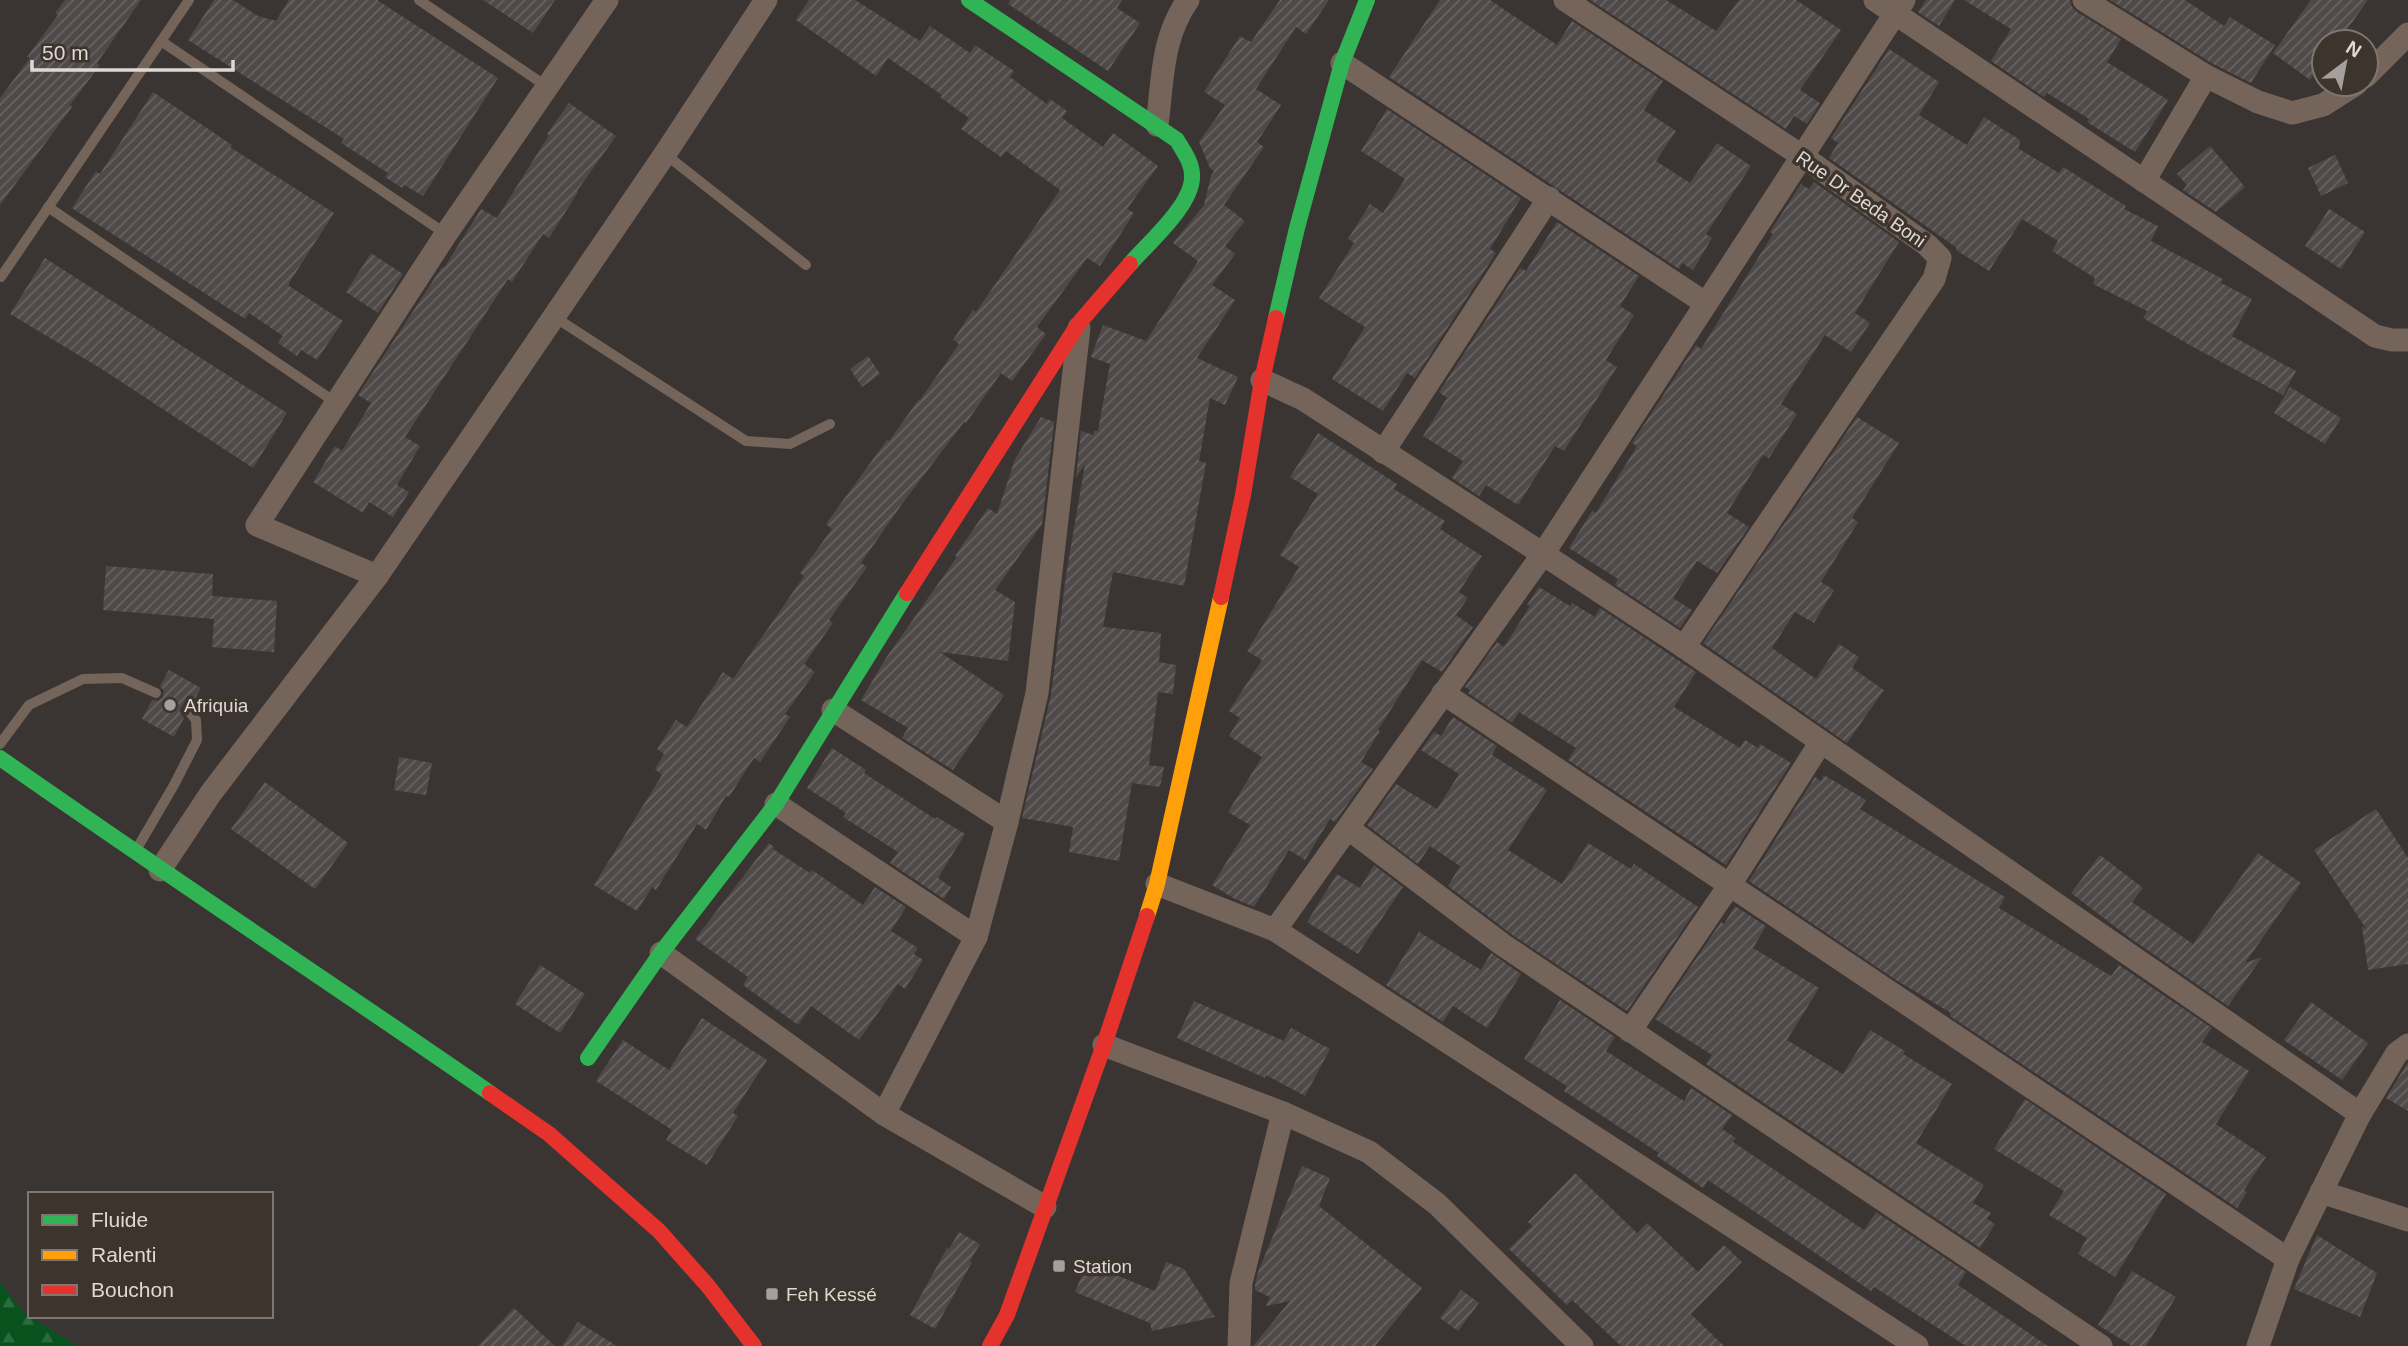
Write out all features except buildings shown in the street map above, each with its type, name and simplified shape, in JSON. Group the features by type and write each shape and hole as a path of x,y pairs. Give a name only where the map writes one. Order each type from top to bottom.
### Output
{"street":[{"path":"377,576 257,525 446,234 607,0"},
{"path":"160,870 211,793 377,576 665,154 766,0"},
{"path":"588,1058 661,953 776,804 1079,323 1187,199 1195,180 1190,163 1177,140 969,0"},
{"path":"1157,125 1167,43 1177,16 1188,0"},
{"path":"990,1346 1007,1315 1104,1045 1157,884 1243,495 1262,380 1297,228 1325,117 1342,62 1367,0"},
{"name":"Rue Dr Beda Boni","path":"1565,0 1802,156 1927,245 1940,258 1934,279 1684,648"},
{"path":"1875,0 1899,7 2144,181 2375,336 2408,340"},
{"path":"2084,0 2206,76 2258,102 2292,113 2323,105 2334,98"},
{"path":"1275,930 1543,554 1899,7"},
{"path":"2380,62 2408,34"},
{"path":"1342,62 1705,303"},
{"path":"2144,181 2206,76"},
{"path":"1383,452 1549,198"},
{"path":"884,1114 976,937 1007,822 1037,693 1079,323"},
{"path":"1262,380 1303,399 1684,648 2360,1114"},
{"path":"1443,693 2288,1259"},
{"path":"833,710 1007,822"},
{"path":"1630,1031 1821,742"},
{"path":"0,758 134,853 341,990 549,1134 659,1231 708,1286 754,1346"},
{"path":"776,804 976,937"},
{"path":"1349,829 1503,945 2101,1346"},
{"path":"1157,884 1275,930 1917,1346"},
{"path":"661,953 884,1114 1045,1207"},
{"path":"1104,1045 1283,1113 1368,1152 1427,1196 1583,1346"},
{"path":"2258,1346 2288,1259 2321,1192 2360,1114 2397,1053 2408,1045"},
{"path":"1239,1346 1241,1283 1283,1113"},
{"path":"2321,1192 2408,1220"}],"lane":[{"path":"1,276 189,0"},
{"path":"419,0 546,86"},
{"path":"161,41 446,234"},
{"path":"665,154 806,265"},
{"path":"48,207 335,402"},
{"path":"553,316 746,441 790,443 830,424"},
{"path":"0,744 29,705 83,679 122,678 156,693"},
{"path":"134,853 197,740 197,720 188,710"}],"green space":[{"path":"0,1282 28,1318 77,1346 0,1346"}],"traffic: fast":[{"path":"969,0 1177,140 1190,166 1191,186 1178,210 1130,264"},
{"path":"1276,318 1297,228 1342,63 1367,0"},
{"path":"588,1058 661,953 776,804 907,593"},
{"path":"0,758 490,1093"}],"traffic: slow":[{"path":"1147,916 1157,884 1221,597"}],"traffic: jam":[{"path":"907,593 1079,323 1130,264"},
{"path":"1221,597 1276,318"},
{"path":"990,1346 1007,1315 1104,1045 1147,916"},
{"path":"490,1093 549,1134 659,1231 708,1286 754,1346"}],"place":[{"name":"Afriquia","path":"170,705"},
{"name":"Station","path":"1059,1266"},
{"name":"Feh Kessé","path":"772,1294"}]}
